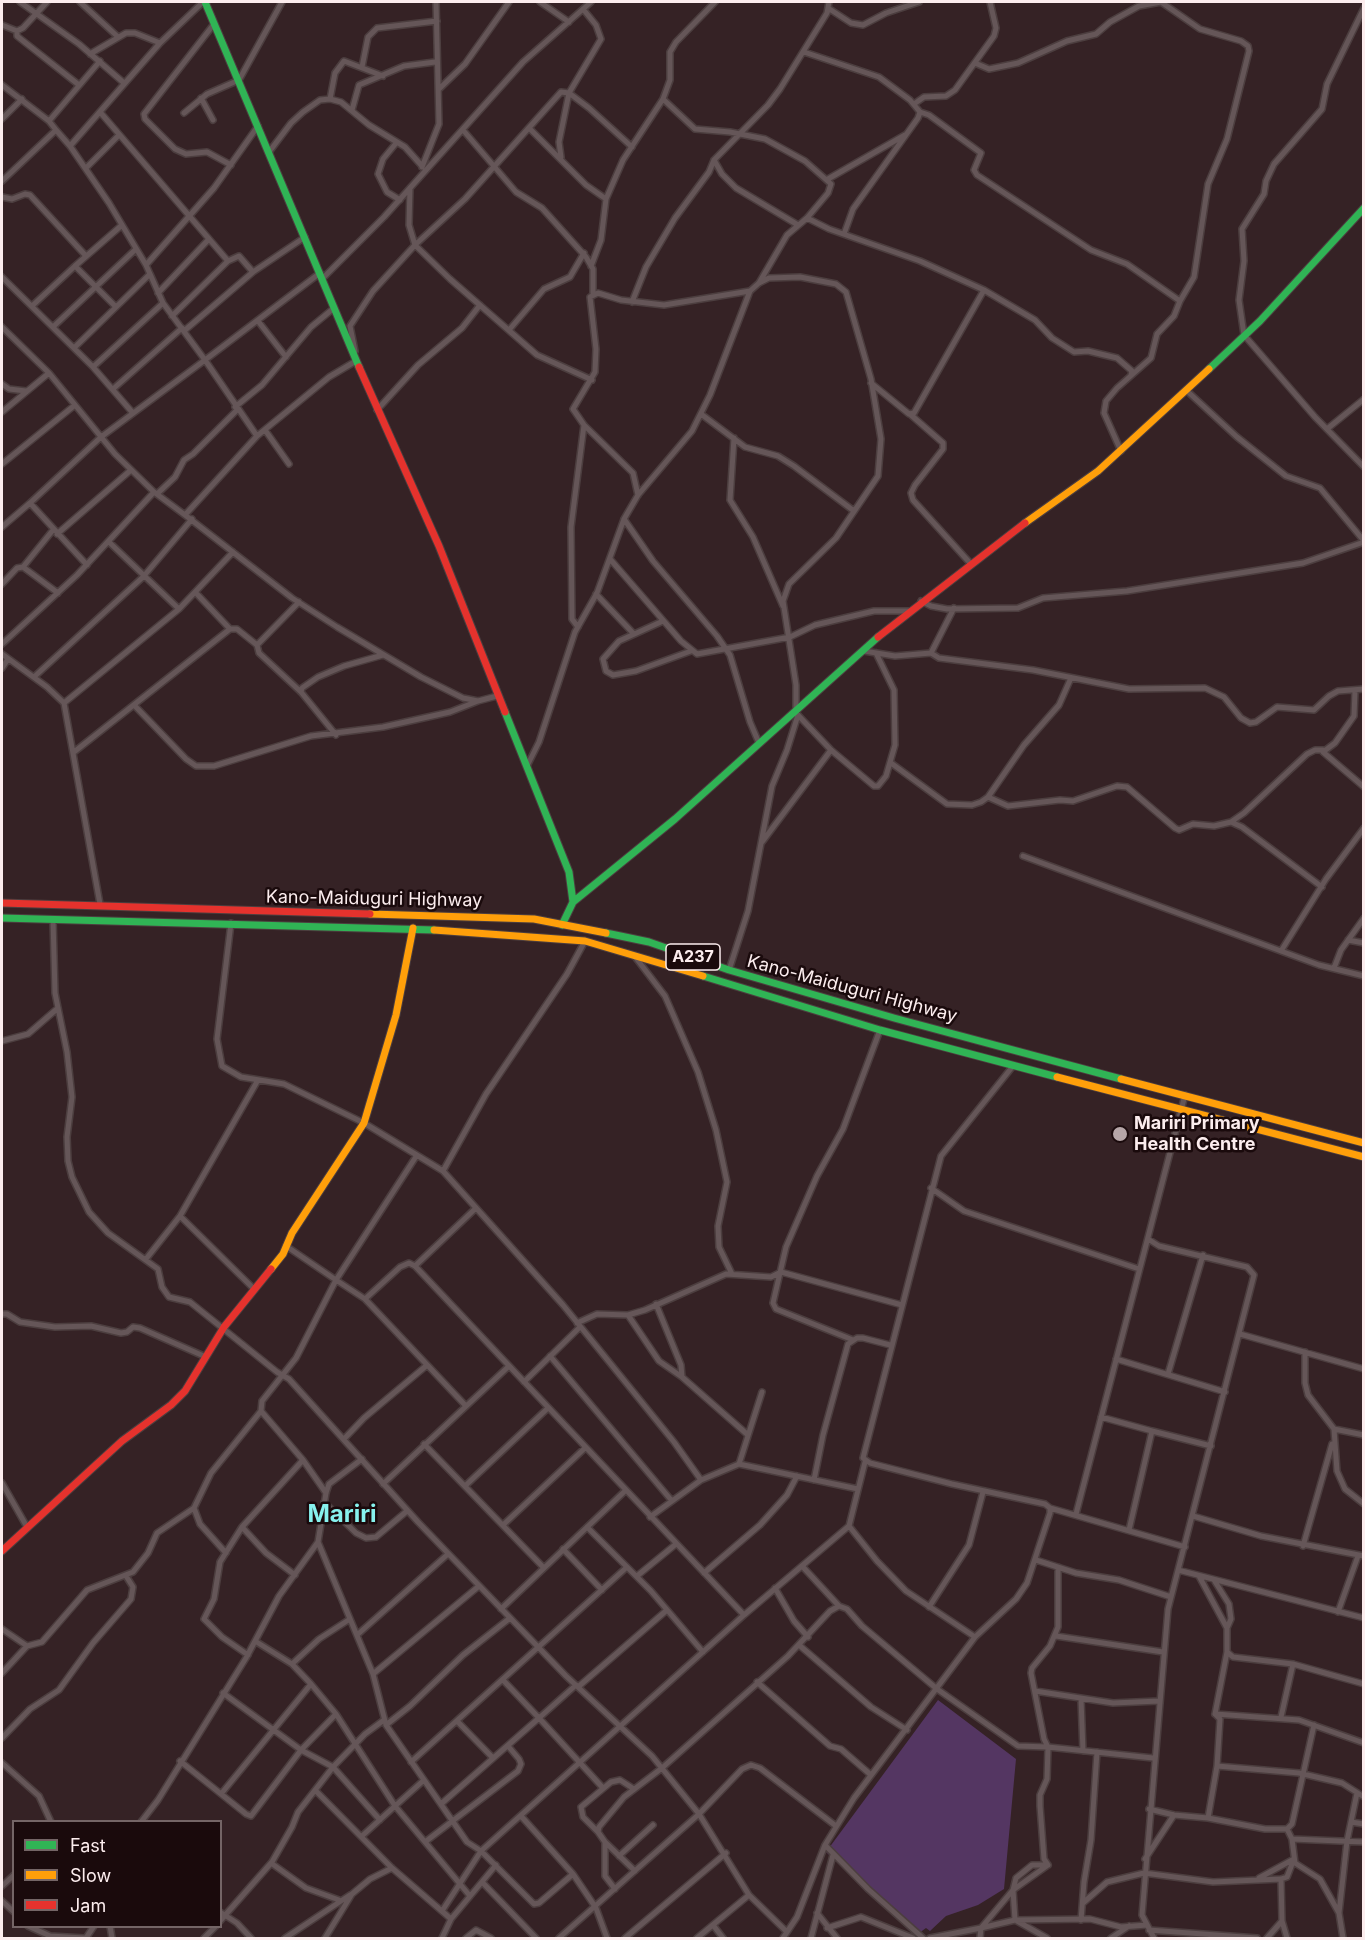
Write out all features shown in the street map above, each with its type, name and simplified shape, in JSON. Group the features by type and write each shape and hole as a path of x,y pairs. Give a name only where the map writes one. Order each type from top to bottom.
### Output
{"main road":[{"path":"204,2 377,410 439,546 497,696 570,872 573,902"},
{"path":"562,925 573,902 675,819 759,742 797,714 909,611 969,563 1098,471 1121,451 1244,335 1364,208"},
{"name":"Kano-Maiduguri Highway","path":"2,903 100,904 232,912 499,916 534,919 649,942 729,970 894,1018 1364,1143"},
{"name":"Kano-Maiduguri Highway","path":"2,918 413,928 528,934 585,941 880,1030 1364,1157"},
{"path":"2,1551 122,1441 171,1405 185,1391 224,1327 283,1254 291,1233 364,1123 396,1015 413,928"}],"street":[{"path":"20,2 36,11 124,83"},
{"path":"17,31 47,2"},
{"path":"80,2 117,36"},
{"path":"70,146 160,43 204,2"},
{"path":"184,113 201,98 239,80 282,2"},
{"path":"422,166 439,124 439,89 435,62 436,2"},
{"path":"439,89 465,64 509,2"},
{"path":"540,2 569,22"},
{"path":"3,523 30,503 101,437 132,412 321,276 400,200 523,62 591,2"},
{"path":"591,266 601,240 606,199 632,147 663,99 670,80 670,52 676,42 715,2"},
{"path":"632,302 655,250 686,202 709,172 714,160 768,105 804,52 828,5 851,23 863,25 886,13 919,2"},
{"path":"914,104 924,97 950,94 975,63 996,28 990,2"},
{"path":"975,63 989,69 1018,63 1067,41 1096,34 1110,22 1139,6 1161,2 1200,29 1241,41 1249,47 1227,139 1208,184 1194,277 1174,316 1157,334 1151,358 1109,396 1104,408 1111,433 1121,451"},
{"path":"1364,8 1327,84 1322,109 1274,165 1266,181 1264,194 1242,229 1244,261 1239,314 1244,335 1327,429 1364,467"},
{"path":"561,157 559,142 569,93 601,39 596,25 583,9"},
{"path":"362,67 368,37 377,28 437,21"},
{"path":"214,24 144,114 146,119 175,149 186,154 207,152 231,165"},
{"path":"2,34 4,26 17,31"},
{"path":"17,31 17,36 79,85"},
{"path":"90,54 117,36 135,33 160,43"},
{"path":"804,52 879,77 914,104 920,112 929,115 981,153 974,170 977,175 1091,250 1127,264 1180,301"},
{"path":"330,99 335,73 344,61 383,76"},
{"path":"49,121 100,62"},
{"path":"352,110 359,86 404,66 435,62"},
{"path":"2,85 49,121 86,168 146,265 163,303 257,436"},
{"path":"185,515 257,436 329,377 357,363 350,326 386,276 415,245 465,200 561,92 569,93 632,147"},
{"path":"201,98 213,120"},
{"path":"2,118 21,99"},
{"path":"269,152 291,123 303,112 320,100 330,99 341,102 369,125 396,142 422,166 424,173"},
{"path":"663,99 695,129 738,133 765,139 805,161 831,184 828,193 777,249 759,283"},
{"path":"100,112 228,261"},
{"path":"844,234 854,209 908,133 920,112"},
{"path":"146,265 231,165 258,126"},
{"path":"530,129 561,157 586,185 606,199"},
{"path":"2,181 56,130"},
{"path":"463,130 516,192 542,208 584,253 591,266 593,293 590,297 597,349 595,372 573,409 584,425 633,472 638,495"},
{"path":"828,179 908,133"},
{"path":"86,168 119,135"},
{"path":"396,142 383,159 378,174 387,192 400,200"},
{"path":"714,160 722,174 736,188 798,225"},
{"path":"410,188 409,225 415,245 537,355 592,380"},
{"path":"3,199 30,195 86,256"},
{"path":"807,218 903,255 984,290 1035,320 1052,338 1074,352 1088,351 1117,358 1132,371 1131,375"},
{"path":"32,306 122,225"},
{"path":"113,389 253,272 305,237"},
{"path":"158,293 209,239"},
{"path":"54,326 136,249"},
{"path":"508,330 544,289 570,277 584,253"},
{"path":"172,316 228,261 238,256 253,272"},
{"path":"75,266 116,307"},
{"path":"74,348 150,274"},
{"path":"2,277 54,326 132,412"},
{"path":"527,766 539,742 578,627 596,594 624,519 638,495 692,431 701,414 750,291 769,278 800,277 836,284 846,292 871,382 881,439 878,476 836,538 789,584 784,598 796,685 797,714 772,786 748,911 729,970"},
{"path":"911,415 984,290"},
{"path":"593,293 632,302 681,304 750,291"},
{"path":"93,367 163,303"},
{"path":"377,410 418,366 462,328 480,305"},
{"path":"2,644 58,593 156,493 175,477 184,460 193,454 261,385 311,327 334,308"},
{"path":"258,321 286,357"},
{"path":"2,328 49,373 101,437 156,493 299,602 384,655 463,698 478,701"},
{"path":"2,412 49,373"},
{"path":"871,382 943,442 943,449 911,493 913,500 969,563"},
{"path":"2,384 9,389 26,391"},
{"path":"921,601 931,606 954,608 1018,608 1043,598 1175,584 1303,563 1364,541 1320,488 1286,476 1237,437 1186,390"},
{"path":"1327,429 1364,399"},
{"path":"2,464 75,405"},
{"path":"701,414 745,447 778,456 836,496 854,512"},
{"path":"578,627 572,619 571,527 584,425"},
{"path":"265,430 289,464"},
{"path":"734,438 730,500 753,537 785,609"},
{"path":"2,584 17,568 23,567 55,532 131,470"},
{"path":"30,503 87,565"},
{"path":"34,677 142,577 192,519"},
{"path":"624,519 653,561 727,650 759,742"},
{"path":"109,542 142,577 179,609"},
{"path":"64,703 179,609 233,552"},
{"path":"610,559 663,621 691,651 697,654 790,637 824,622 874,611 909,611"},
{"path":"23,567 58,593"},
{"path":"196,593 230,629"},
{"path":"596,594 633,633"},
{"path":"257,645 299,602"},
{"path":"931,653 954,608"},
{"path":"663,621 619,641 603,659 603,666 610,674 636,671 691,651"},
{"path":"74,752 230,629 237,628 257,645 259,653 301,692 336,735"},
{"path":"864,651 894,656 931,653 939,658 1033,670 1140,690 1205,688 1224,697 1241,718 1250,723 1256,722 1277,707 1314,710 1338,691 1364,689"},
{"path":"797,714 831,750 874,786 878,786 891,763 895,745 894,690 876,653"},
{"path":"2,654 64,703 100,904"},
{"path":"301,692 302,688 318,677 344,666 384,655"},
{"path":"2,668 8,659"},
{"path":"891,763 947,804 972,805 988,797 1024,745 1059,705 1071,678"},
{"path":"988,797 1008,806 1060,800 1073,801 1117,786 1127,787 1179,830 1193,824 1214,826 1231,822 1244,813 1307,754 1315,750 1323,750 1335,743 1354,716 1355,691"},
{"path":"135,706 186,759 195,765 214,766 311,736 336,735 450,712 497,696"},
{"path":"761,844 831,750"},
{"path":"1323,750 1364,787"},
{"path":"1231,822 1242,827 1322,887"},
{"path":"1281,951 1322,887 1364,828"},
{"path":"1023,856 1281,951 1364,976"},
{"path":"1334,968 1348,940 1364,918"},
{"path":"53,920 52,964 72,1097 67,1137 68,1161 72,1177 90,1212 108,1233 158,1269 162,1287 169,1297 190,1302 289,1379 448,1554 539,1648 662,1768 699,1814 726,1853 749,1894 787,1932"},
{"path":"231,923 217,1039 222,1066 241,1077 284,1084 364,1123 443,1171 579,1325 674,1442 701,1480"},
{"path":"1348,940 1364,943"},
{"path":"443,1171 486,1094 567,974 585,941"},
{"path":"634,954 665,996 699,1072 716,1130 727,1182 718,1226 719,1246 732,1274"},
{"path":"2,1041 28,1034 57,1008"},
{"path":"853,1340 776,1309 773,1303 786,1246 817,1176 843,1129 880,1030"},
{"path":"442,1911 482,1851 744,1615 849,1526 854,1515 865,1462 864,1451 890,1345 940,1156 1013,1066"},
{"path":"146,1259 180,1216 258,1080"},
{"path":"1076,1514 1185,1094"},
{"path":"2,1673 27,1646 42,1642 93,1586 126,1576 140,1565 157,1533 194,1508 211,1473 261,1411 262,1401 281,1374 296,1358 336,1280 417,1155"},
{"path":"931,1188 964,1211 1139,1269"},
{"path":"415,1266 476,1208"},
{"path":"180,1216 254,1288"},
{"path":"1148,1239 1159,1245 1203,1254 1247,1267 1254,1275 1171,1597 1163,1652 1144,1873 1142,1915 1154,1938"},
{"path":"286,1246 365,1299 465,1406"},
{"path":"1168,1374 1203,1254"},
{"path":"365,1299 400,1266 409,1263 415,1266 744,1615"},
{"path":"524,1382 579,1325 597,1314 628,1315 732,1274 771,1277 781,1272 902,1305"},
{"path":"656,1304 681,1365 682,1377"},
{"path":"2,1314 7,1314 20,1322 56,1327 91,1326 121,1333 133,1327 140,1328 206,1357"},
{"path":"628,1315 659,1361 682,1377 748,1435"},
{"path":"1240,1334 1364,1369"},
{"path":"814,1480 823,1435 848,1344 853,1340 863,1338 890,1345"},
{"path":"1305,1352 1305,1383 1308,1395 1334,1429 1337,1471 1345,1489 1362,1502"},
{"path":"550,1356 672,1502"},
{"path":"1116,1359 1225,1392"},
{"path":"344,1439 426,1365"},
{"path":"383,1484 509,1365"},
{"path":"739,1464 762,1392"},
{"path":"465,1486 548,1408"},
{"path":"261,1411 303,1460 326,1493"},
{"path":"1101,1417 1211,1446"},
{"path":"1334,1429 1364,1436"},
{"path":"1129,1530 1152,1431"},
{"path":"1303,1546 1334,1437"},
{"path":"424,1444 544,1568"},
{"path":"503,1525 585,1448"},
{"path":"142,1820 158,1800 180,1761 248,1655 279,1596 318,1542 326,1493 338,1476 362,1459"},
{"path":"248,1655 222,1637 204,1620 214,1599 220,1562 242,1527 303,1460"},
{"path":"865,1462 983,1492 1045,1504 1050,1508 1185,1547"},
{"path":"650,1517 701,1480 739,1464 858,1489"},
{"path":"704,1573 760,1525 787,1495 797,1476"},
{"path":"2,1483 27,1527"},
{"path":"501,1609 626,1491"},
{"path":"929,1607 969,1545 983,1492"},
{"path":"324,1502 356,1533 366,1538 376,1537 407,1510"},
{"path":"194,1508 200,1524 226,1553"},
{"path":"783,1938 797,1917 825,1845 836,1826 871,1775 975,1637 1016,1599 1027,1582 1036,1560 1050,1508"},
{"path":"1193,1516 1303,1546 1361,1556 1338,1612"},
{"path":"849,1526 877,1561 906,1591 975,1637"},
{"path":"242,1527 266,1552 295,1575"},
{"path":"587,1527 637,1576 704,1652"},
{"path":"318,1542 373,1674 385,1722 467,1842 482,1851 534,1904 539,1903 573,1874"},
{"path":"637,1576 676,1544"},
{"path":"563,1549 602,1590"},
{"path":"357,1635 448,1554"},
{"path":"1036,1560 1119,1580 1171,1597"},
{"path":"411,1762 627,1567"},
{"path":"803,1567 839,1606 847,1609 862,1626 937,1689 1018,1746 1153,1758"},
{"path":"1048,1865 1044,1859 1040,1795 1047,1779 1048,1747 1032,1668 1056,1636 1058,1567"},
{"path":"1178,1570 1364,1618"},
{"path":"2,1738 30,1709 59,1690 131,1599 133,1587 126,1576"},
{"path":"1199,1576 1227,1628"},
{"path":"1214,1580 1229,1604 1231,1619 1227,1628 1227,1652 1215,1714"},
{"path":"373,1674 479,1586"},
{"path":"775,1588 794,1621 807,1637"},
{"path":"598,1832 599,1827 634,1789 662,1768 799,1646 830,1611 839,1606"},
{"path":"441,1804 667,1610"},
{"path":"251,1938 223,1914 271,1863 298,1812 333,1767 355,1744 410,1706 463,1655 510,1618"},
{"path":"292,1664 319,1639 350,1619"},
{"path":"2,1629 27,1646"},
{"path":"1056,1636 1163,1652"},
{"path":"255,1641 292,1664 311,1684 336,1714 395,1806 470,1896"},
{"path":"799,1646 871,1707 907,1730"},
{"path":"1227,1652 1233,1657 1293,1664 1364,1684"},
{"path":"1281,1717 1293,1664"},
{"path":"503,1680 581,1761 603,1788"},
{"path":"757,1682 830,1746 842,1749 871,1775"},
{"path":"221,1794 311,1684"},
{"path":"1035,1691 1113,1703 1159,1701"},
{"path":"223,1693 300,1750 333,1767 380,1820"},
{"path":"1081,1699 1083,1751"},
{"path":"180,1761 251,1815 300,1750 336,1714"},
{"path":"1215,1714 1269,1720 1281,1717 1314,1725 1364,1743"},
{"path":"1208,1818 1217,1766 1220,1719 1215,1714"},
{"path":"458,1721 493,1758"},
{"path":"1149,1809 1265,1829 1287,1829 1292,1824 1314,1725"},
{"path":"425,1842 518,1771 521,1764 519,1759 508,1746"},
{"path":"1082,1920 1091,1840 1097,1752"},
{"path":"2,1763 39,1796 51,1820"},
{"path":"560,1938 699,1814 742,1769 751,1766 760,1768 836,1826"},
{"path":"1217,1766 1302,1773 1342,1784 1364,1797"},
{"path":"362,1836 424,1780"},
{"path":"634,1789 620,1780 611,1782 581,1808 583,1816 605,1842 635,1871"},
{"path":"315,1790 392,1868 451,1919"},
{"path":"1343,1938 1339,1914 1347,1841 1357,1793"},
{"path":"1145,1859 1174,1815"},
{"path":"521,1816 573,1874 596,1908 608,1938"},
{"path":"1351,1822 1364,1824"},
{"path":"619,1856 654,1826"},
{"path":"1287,1829 1292,1839 1294,1858 1298,1866 1320,1879 1339,1914"},
{"path":"1292,1839 1364,1842"},
{"path":"605,1842 605,1876 615,1889"},
{"path":"825,1845 833,1855 925,1938 1015,1920 1082,1920 1257,1938"},
{"path":"625,1938 726,1853"},
{"path":"811,1938 833,1855"},
{"path":"1083,1903 1107,1882 1144,1873 1213,1882 1281,1879 1287,1876 1294,1858"},
{"path":"1257,1879 1294,1858"},
{"path":"271,1863 306,1888 339,1900"},
{"path":"1015,1920 1013,1890 1016,1878 1032,1864 1048,1865"},
{"path":"444,1938 451,1919 496,1865"},
{"path":"980,1938 981,1928 1013,1890 1048,1865"},
{"path":"285,1938 339,1900 352,1894 370,1879 392,1868"},
{"path":"1281,1879 1282,1921 1287,1938"},
{"path":"482,1882 536,1938"},
{"path":"325,1938 352,1894"},
{"path":"697,1938 749,1894"},
{"path":"817,1913 837,1938"},
{"path":"827,1928 861,1917 914,1938"},
{"path":"1015,1920 1047,1938"},
{"path":"1268,1938 1282,1921"},
{"path":"713,1925 723,1938"},
{"path":"1111,1938 1130,1926"},
{"path":"32,1928 50,1936 85,1938"},
{"path":"466,1938 476,1930 491,1938"}],"shaded area":[{"path":"938,1700 1016,1759 1004,1889 978,1905 946,1916 930,1931 926,1928 915,1936 826,1852"}],"traffic: fast":[{"path":"205,2 359,367"},
{"path":"1209,369 1260,321 1364,208"},
{"path":"562,925 573,902 675,819 878,637"},
{"path":"505,712 569,872 573,902"},
{"path":"2,918 434,930"},
{"path":"606,933 649,942 729,970 894,1018 1121,1079"},
{"path":"703,976 880,1030 1057,1077"}],"traffic: slow":[{"path":"1025,523 1098,471 1209,369"},
{"path":"370,914 534,919 606,933"},
{"path":"271,1269 283,1254 292,1233 364,1123 396,1015 413,928"},
{"path":"434,930 585,941 703,976"},
{"path":"1057,1077 1364,1157"},
{"path":"1121,1079 1364,1143"}],"traffic: jam":[{"path":"359,367 439,546 505,712"},
{"path":"878,637 1025,523"},
{"path":"2,903 370,914"},
{"path":"2,1551 122,1441 171,1405 185,1391 224,1327 271,1269"}],"place":[{"name":"Mariri Primary Health Centre","path":"1120,1134"}],"district":[{"name":"Mariri","path":"342,1515"}]}
